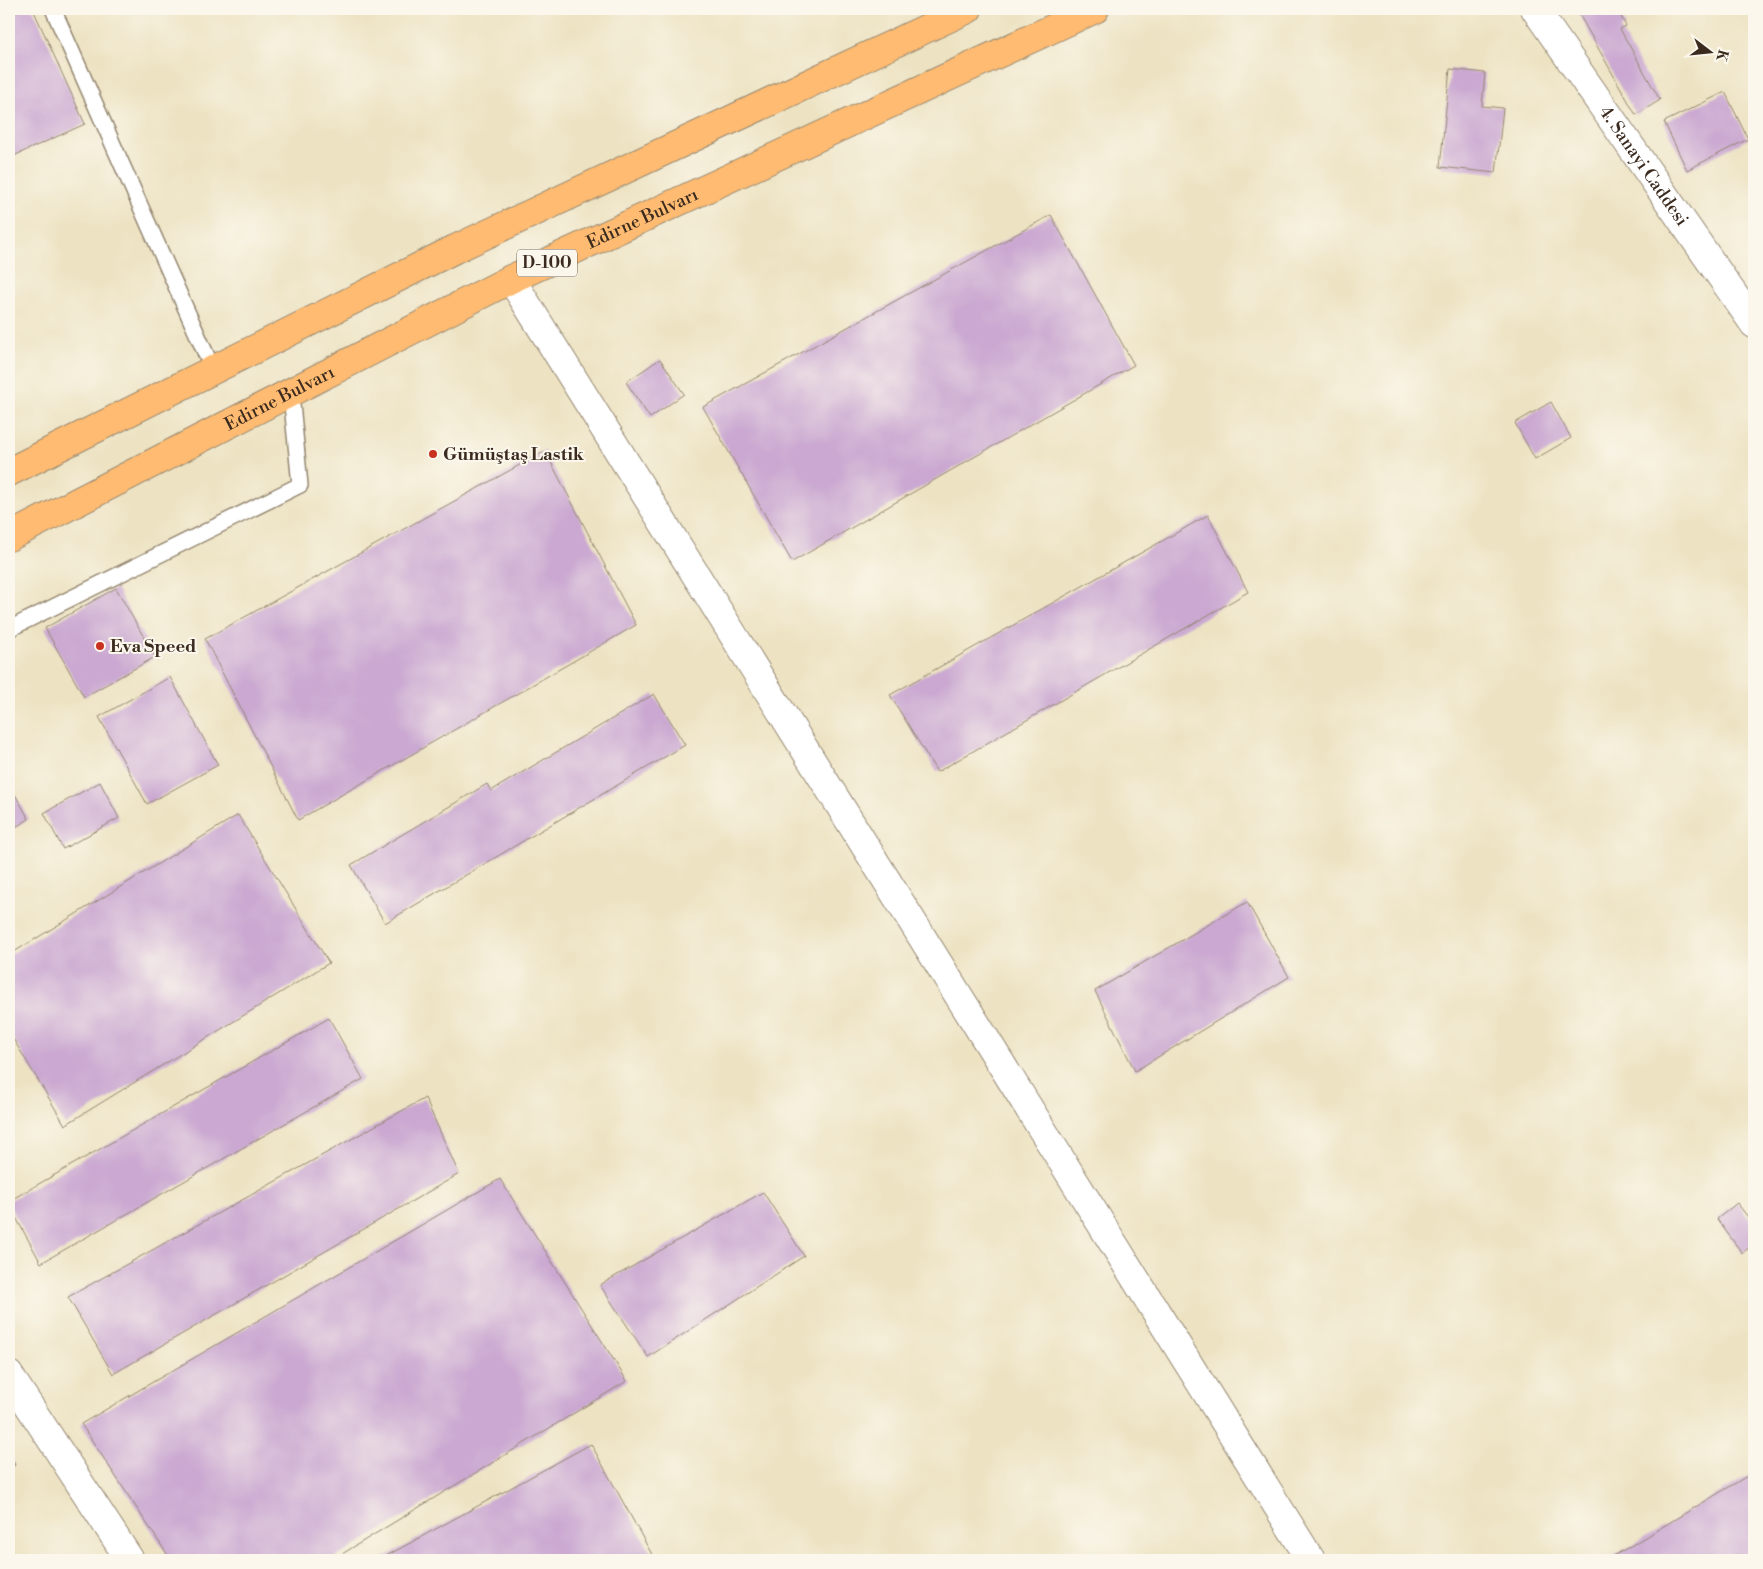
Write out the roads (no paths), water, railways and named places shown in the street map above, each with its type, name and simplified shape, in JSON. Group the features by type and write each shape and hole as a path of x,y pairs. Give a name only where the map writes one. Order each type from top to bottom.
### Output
{"highway":[{"path":"9,472 455,249 968,9"},
{"name":"Edirne Bulvarı","path":"9,537 512,280 1095,9"}],"street":[{"name":"4. Sanayi Caddesi","path":"1535,9 1754,324"},
{"path":"512,280 1311,1560"},
{"path":"9,1376 130,1560"}],"lane":[{"path":"53,9 213,370"},
{"path":"9,629 300,485 291,394"}],"place":[{"name":"Gümüştaş Lastik","path":"433,454"},
{"name":"Eva Speed","path":"100,646"}]}
